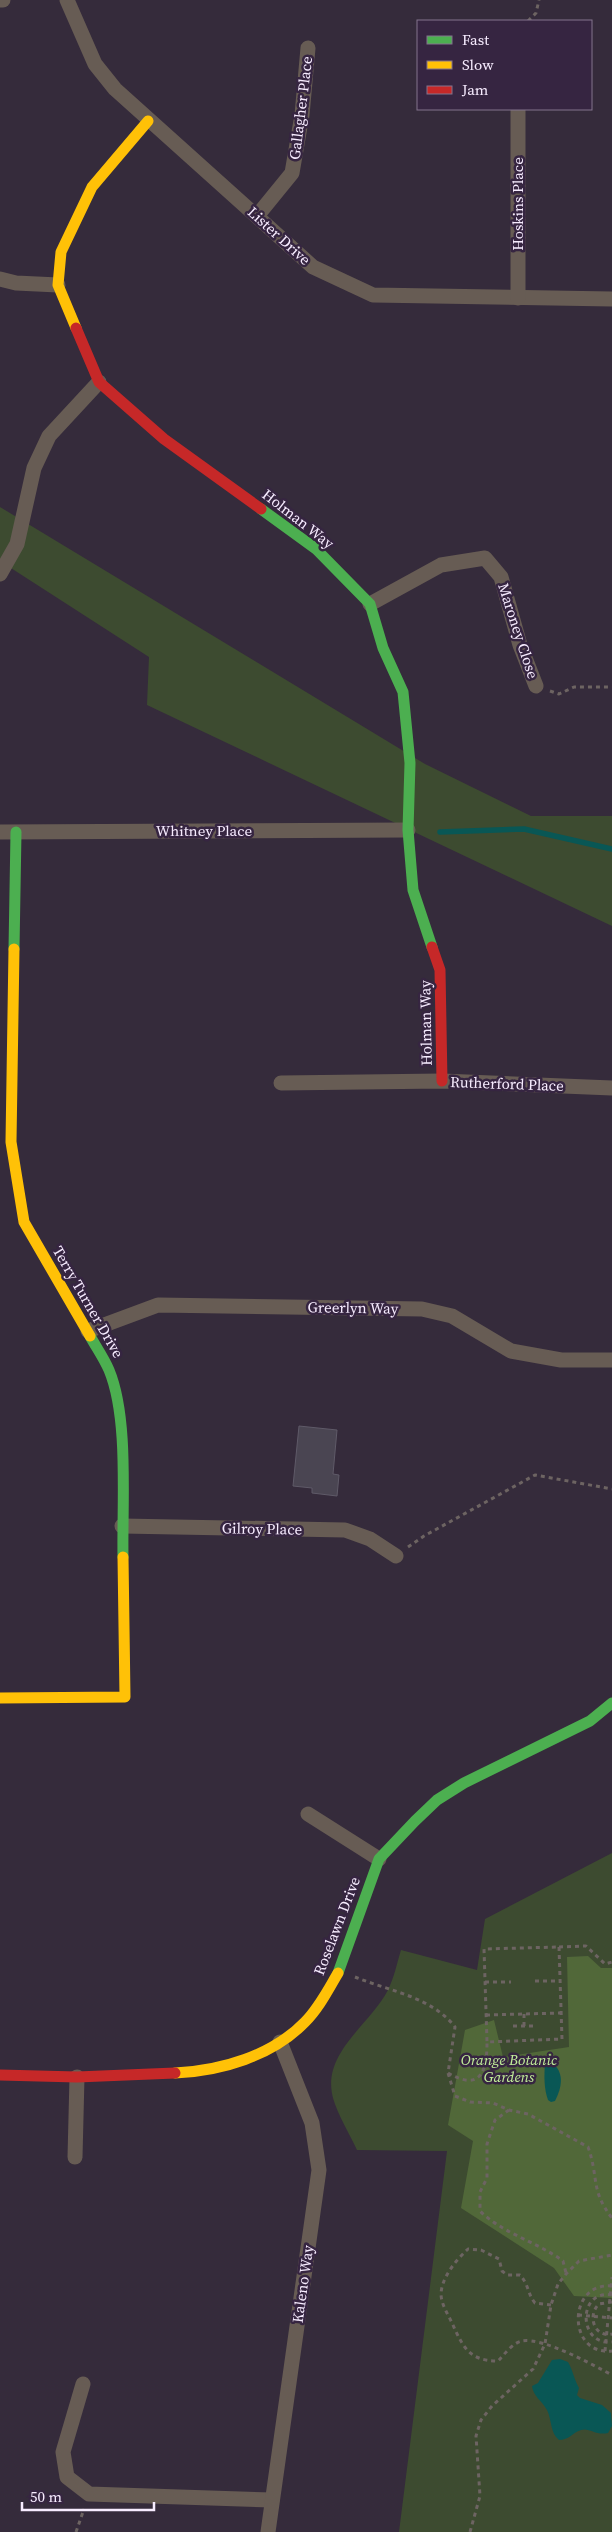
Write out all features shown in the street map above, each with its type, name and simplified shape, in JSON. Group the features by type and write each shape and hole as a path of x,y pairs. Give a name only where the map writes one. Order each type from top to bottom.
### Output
{"street":[{"name":"Lister Drive","path":"67,0 95,64 115,89 148,121 313,267 373,295 612,299"},
{"name":"Gallagher Place","path":"256,216 292,173 302,115 308,48"},
{"name":"Hoskins Place","path":"518,110 518,298"},
{"name":"Holman Way","path":"148,121 92,187 62,252 58,285 99,382 164,439 316,549 370,604 383,648 403,692 410,763 408,830 413,890 440,970 442,1081"},
{"path":"0,279 16,284 58,285"},
{"path":"0,574 17,544 34,468 49,436 99,382"},
{"name":"Maroney Close","path":"370,604 441,565 485,558 501,577 520,645 536,686"},
{"name":"Whitney Place","path":"0,832 408,830"},
{"name":"Terry Turner Drive","path":"0,1698 124,1697 121,1421 118,1398 109,1369 24,1222 11,1142 16,832"},
{"name":"Rutherford Place","path":"281,1083 442,1081 612,1088"},
{"name":"Greerlyn Way","path":"88,1331 158,1305 422,1309 452,1316 511,1351 561,1360 612,1360"},
{"name":"Gilroy Place","path":"122,1526 345,1530 370,1539 396,1556"},
{"name":"Roselawn Drive","path":"0,2075 77,2077 203,2072 241,2062 280,2042 305,2022 323,1999 339,1971 360,1907 379,1859 437,1800 464,1783 590,1721 612,1703"},
{"path":"308,1814 379,1859"},
{"name":"Kaleno Way","path":"268,2532 319,2170 312,2123 280,2042"},
{"path":"75,2157 77,2077"},
{"path":"83,2384 63,2452 67,2477 89,2494 272,2500"}],"path":[{"path":"529,20 536,13 539,0"},
{"path":"536,686 560,694 574,687 612,687"},
{"path":"396,1556 424,1536 535,1475 612,1489"},
{"path":"448,2073 461,2080 473,2080 482,2075 487,2063 484,1949 586,1946 605,1964 612,1962"},
{"path":"487,2042 562,2040 559,1947"},
{"path":"339,1971 429,2004 446,2015 455,2027 448,2073 455,2096 470,2102 494,2103 509,2110 528,2114 588,2147 593,2162 595,2189 603,2208 612,2218"},
{"path":"535,1981 560,1981"},
{"path":"485,1982 511,1982"},
{"path":"486,2015 561,2013"},
{"path":"524,2014 524,2026"},
{"path":"513,2026 535,2026"},
{"path":"509,2110 496,2120 487,2144 487,2178 480,2192 480,2211 490,2222 548,2250 563,2260 566,2274"},
{"path":"551,2305 535,2303 531,2298 528,2284 520,2275 507,2275 502,2271 499,2259 481,2250 468,2249 458,2259 448,2274 441,2294 444,2306 460,2342 469,2354 486,2361 498,2361 510,2349 522,2341 545,2344 612,2375"},
{"path":"470,2532 480,2496 476,2436 481,2420 492,2406 533,2369 545,2344 551,2305 558,2284 579,2261 612,2255"},
{"path":"605,2351 610,2318 612,2277"},
{"path":"611,2286 594,2289 587,2294 582,2301 578,2315 579,2329 584,2340 594,2348 612,2351"},
{"path":"611,2294 602,2294 591,2300 585,2316 586,2326 592,2336 606,2343 612,2342"},
{"path":"610,2302 596,2307 592,2316 595,2327 606,2335 612,2334"},
{"path":"578,2315 610,2318"},
{"path":"76,2532 89,2494"}],"green space":[{"path":"0,507 425,764 531,816 612,816 612,926 147,705 149,657 0,561"},
{"name":"Orange Botanic Gardens","path":"612,1853 612,2532 399,2532 447,2151 357,2150 333,2098 331,2082 334,2067 340,2053 349,2040 380,2003 388,1990 401,1950 477,1970 485,1919"},
{"path":"588,1956 601,1968 612,1968 612,2298 574,2296 554,2268 461,2208 473,2141 448,2125 465,2030 494,2020 503,2057 569,2047 567,1957"}],"shaded area":[{"path":"551,2062 559,2070 561,2085 555,2101 551,2102 548,2100 544,2078 545,2064"},
{"path":"560,2359 568,2362 570,2365 579,2388 577,2395 580,2398 602,2405 611,2413 612,2426 608,2433 604,2434 584,2429 562,2440 556,2437 547,2410 536,2396 532,2386 538,2383 552,2360"}],"building":[{"path":"299,1426 337,1430 333,1474 339,1475 337,1496 312,1493 312,1488 293,1486"}],"waterway":[{"path":"440,832 524,829 612,849"}],"traffic: fast":[{"path":"261,509 316,549 370,604 383,648 403,692 410,763 408,830 413,890 432,947"},
{"path":"14,949 16,832"},
{"path":"90,1336 109,1370 119,1412 123,1461 123,1557"},
{"path":"338,1973 379,1859 415,1821 437,1800 464,1783 590,1721 612,1703"}],"traffic: slow":[{"path":"76,328 58,285 61,252 92,187 148,121"},
{"path":"14,949 11,1142 24,1222 90,1336"},
{"path":"0,1698 125,1697 123,1557"},
{"path":"175,2073 192,2072 228,2065 245,2060 277,2044 292,2034 310,2017 338,1973"}],"traffic: jam":[{"path":"76,328 99,382 164,439 261,509"},
{"path":"432,947 440,970 442,1081"},
{"path":"0,2075 77,2077 175,2073"}]}
